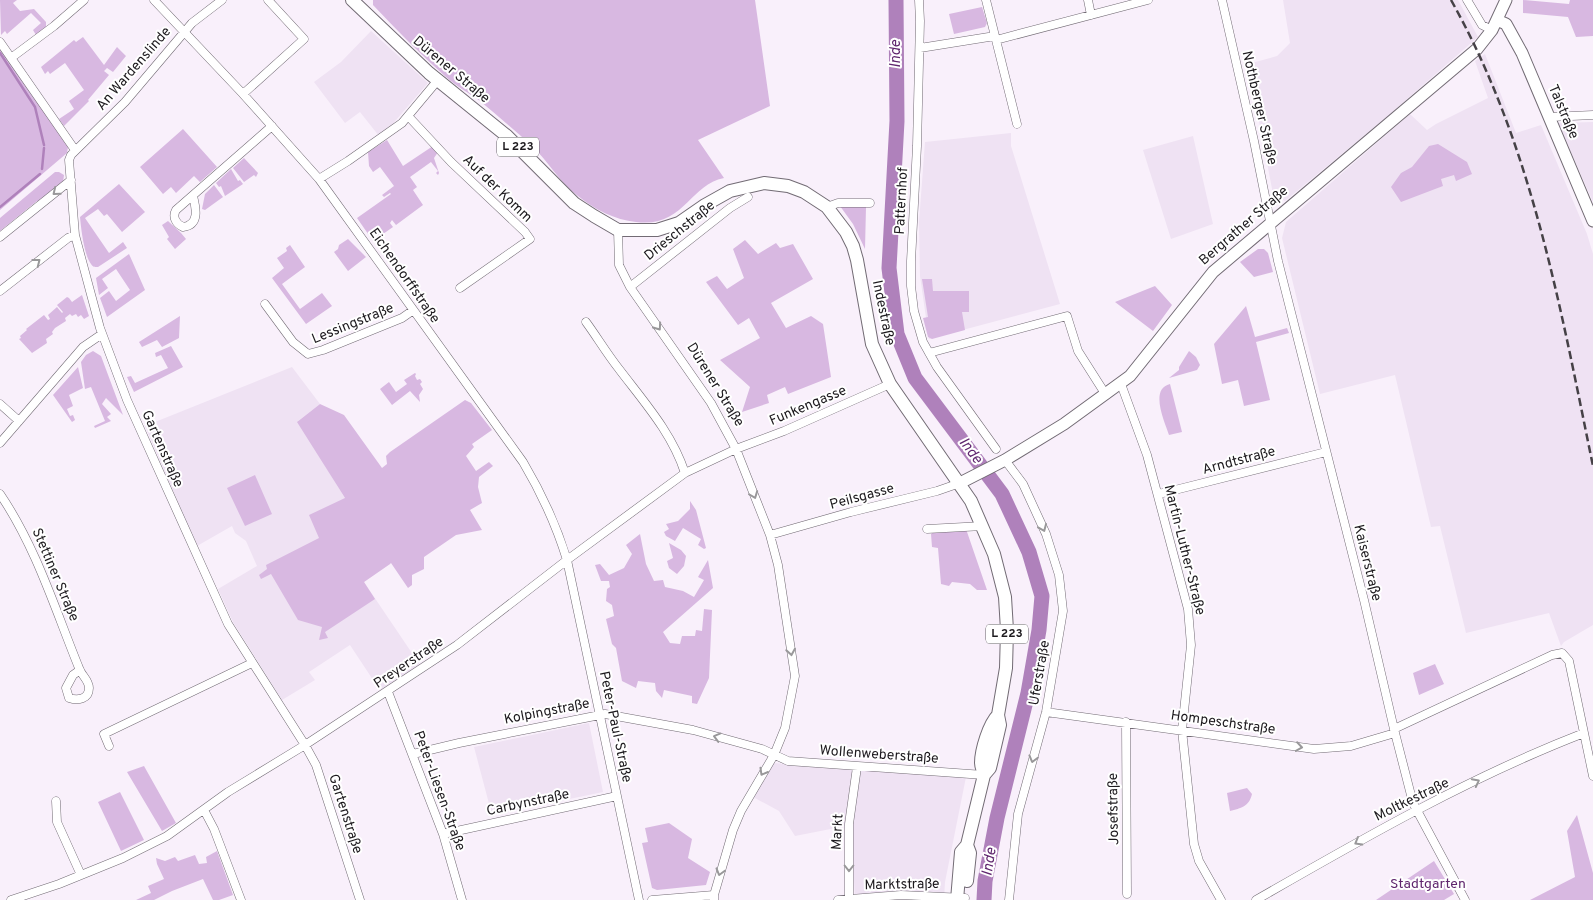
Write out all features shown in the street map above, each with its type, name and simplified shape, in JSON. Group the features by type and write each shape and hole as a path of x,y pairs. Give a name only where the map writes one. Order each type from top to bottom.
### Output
{"main road":[{"name":"Dürener Straße","path":"352,0 386,34 438,80 507,136 574,203 618,230"},
{"name":"Bergrather Straße","path":"965,480 1001,462 1064,424 1121,384 1136,370 1209,275 1477,49 1494,25 1506,0"},
{"name":"Talstraße","path":"1494,25 1506,24 1522,53 1593,221"},
{"name":"Indestraße","path":"618,230 657,230 677,224 724,194 753,184 764,183 788,186 811,195 827,207 846,232 857,260 872,344 890,384 965,480 994,554 1005,598 1008,630 1006,668 998,715 1000,725 992,762 984,775 967,845 961,852 961,899"}],"street":[{"path":"11,58 54,26 84,0"},
{"name":"Eichendorffstraße","path":"154,0 243,94 319,179 522,462 541,493 559,534 567,560"},
{"name":"An Wardenslinde","path":"69,160 75,150 125,102 183,32 222,0"},
{"path":"243,94 304,39 268,0"},
{"name":"Patternhof","path":"919,0 920,48 911,286 914,311 923,342 929,353 955,394 996,449"},
{"path":"986,0 1017,124"},
{"path":"1088,0 1091,15"},
{"path":"920,48 996,38 1148,0"},
{"name":"Nothberger Straße","path":"1222,0 1254,141 1270,223"},
{"path":"1467,0 1482,25 1494,25"},
{"path":"0,42 75,150"},
{"path":"319,179 380,140 409,117 438,80"},
{"path":"1550,117 1593,115"},
{"name":"Auf der Komm","path":"409,117 426,136 525,232 530,240 460,288"},
{"path":"193,196 272,126"},
{"name":"Gartenstraße","path":"69,160 75,236 102,334 126,400 228,624 305,745 321,780 360,900"},
{"path":"0,237 71,180"},
{"name":"Drieschstraße","path":"630,287 730,208 748,197"},
{"path":"827,207 838,203 870,203"},
{"name":"Kaiserstraße","path":"1270,223 1364,600 1394,731 1416,811 1465,900"},
{"name":"Dürener Straße","path":"618,230 619,265 630,287 706,396 736,449 770,535 778,565 795,676 785,728 774,755 741,811 733,830 714,897"},
{"path":"0,291 68,238 75,236"},
{"name":"Lessingstraße","path":"265,304 293,342 308,354 323,350 402,318 412,311"},
{"path":"929,353 1067,316 1078,352 1106,395"},
{"path":"586,322 618,368 646,402 667,434 686,473"},
{"path":"0,444 83,347 102,334"},
{"name":"Funkengasse","path":"736,449 784,431 890,384"},
{"name":"Martin-Luther-Straße","path":"1121,384 1159,494 1188,609 1191,645 1182,730 1194,844 1200,861 1221,900"},
{"path":"0,404 19,421"},
{"name":"Preyerstraße","path":"11,900 81,875 167,836 228,792 388,692 457,645 567,560 686,473 736,449"},
{"name":"Arndtstraße","path":"1159,494 1326,452"},
{"name":"Uferstraße","path":"1001,462 1017,475 1046,534 1059,575 1063,611 1046,712 1018,814 1009,900"},
{"name":"Peilsgasse","path":"770,535 851,512 937,491 965,480"},
{"name":"Stettiner Straße","path":"0,494 21,527 52,598 80,670"},
{"path":"927,529 983,526"},
{"name":"Peter-Paul-Straße","path":"567,560 639,900"},
{"name":"Hompeschstraße","path":"1046,712 1314,749 1351,746 1394,731 1558,653 1564,654 1569,661 1584,733"},
{"path":"109,746 104,734 252,663"},
{"name":"Peter-Liesen-Straße","path":"388,692 443,834 462,900"},
{"name":"Kolpingstraße","path":"413,754 599,715 610,715 692,730 762,749 774,755"},
{"name":"Josefstraße","path":"1126,722 1127,894"},
{"path":"1584,733 1593,776"},
{"name":"Moltkestraße","path":"1256,900 1372,833 1501,769 1584,733"},
{"name":"Wollenweberstraße","path":"774,755 788,761 984,775"},
{"name":"Markt","path":"849,899 849,824 857,767"},
{"name":"Carbynstraße","path":"443,834 617,796"},
{"path":"56,801 57,822 81,875"},
{"path":"204,810 214,829 240,900"},
{"name":"Marktstraße","path":"838,900 902,895 961,899"},
{"path":"652,900 714,897"}],"shaded area":[{"path":"1283,0 1458,0 1478,37 1390,114 1285,201 1273,194 1248,64 1277,56 1290,43"},
{"path":"371,31 428,83 390,127 379,136 360,112 345,123 314,82 341,62"},
{"path":"1485,54 1516,133 1541,125 1587,234 1593,254 1593,625 1564,642 1561,646 1549,613 1466,633 1440,526 1431,527 1395,375 1320,394 1282,238 1286,222 1410,114 1427,130 1488,98 1475,61"},
{"path":"1593,122 1593,202 1558,123"},
{"path":"1011,133 1011,146 1060,304 929,339 920,276 919,222 925,142"},
{"path":"1193,136 1213,224 1171,239 1143,150"},
{"path":"292,367 320,404 298,421 343,495 390,564 364,582 420,665 381,692 350,645 309,672 315,680 282,700 233,622 218,589 257,566 246,541 235,533 232,526 197,546 145,426"},
{"path":"589,723 603,792 492,815 474,747"},
{"path":"773,763 966,777 945,882 944,900 855,900 851,825 795,836 779,811 753,797"}],"green space":[{"path":"0,0 17,0 13,3 20,11 34,9 46,22 46,27 36,35 33,30 41,23 31,13 7,34 5,31 1,35"},
{"path":"373,0 755,0 770,106 698,140 724,178 712,182 676,213 665,219 652,222 636,222 620,219 584,201 572,191 532,146 427,59 373,5"},
{"path":"1523,0 1569,4 1570,0 1593,0 1593,36 1576,37 1568,17 1523,13"},
{"path":"982,7 987,23 985,27 954,34 949,14"},
{"path":"83,37 104,65 117,47 126,56 113,72 107,68 104,71 109,75 89,101 64,126 59,119 74,109 69,101 84,90 65,63 50,74 48,71 45,74 41,67 74,40 76,42"},
{"path":"0,47 68,147 67,153 0,210"},
{"path":"183,129 217,167 200,182 194,176 176,193 171,187 163,194 140,167"},
{"path":"387,140 403,166 433,146 438,152 434,158 439,173 438,175 436,173 438,171 431,162 410,177 417,187 413,190 423,205 396,225 392,220 390,223 393,227 373,241 357,218 391,194 384,197 382,195 394,186 380,167 373,172 369,166 368,152"},
{"path":"1438,144 1467,162 1472,174 1456,181 1454,175 1441,179 1443,186 1401,202 1391,187 1401,173 1412,167 1429,146"},
{"path":"244,158 258,173 256,177 254,175 244,182 233,168"},
{"path":"231,169 238,181 240,180 243,184 225,196 221,186 219,187 216,183"},
{"path":"55,172 64,175 63,183 0,231 0,218"},
{"path":"119,184 145,212 122,232 107,214 104,216 98,209 85,218 109,253 123,242 127,248 98,267 94,267 89,260 85,248 80,217"},
{"path":"214,185 223,197 205,210 202,209 205,194"},
{"path":"840,206 866,207 865,249 853,224"},
{"path":"168,221 186,239 175,249 167,239 169,237 162,225"},
{"path":"348,239 366,257 348,271 334,252 338,249 339,245"},
{"path":"745,240 758,254 776,243 780,248 793,244 813,279 771,303 786,328 811,316 823,324 831,377 788,394 785,387 767,395 769,403 742,412 750,387 720,360 760,338 749,318 738,325 706,282 717,276 727,289 744,278 733,249"},
{"path":"290,245 305,267 282,284 300,309 322,293 332,306 306,324 272,278 284,268 277,258 287,251 286,248"},
{"path":"1258,249 1264,249 1268,253 1273,272 1254,277 1240,262"},
{"path":"129,254 145,290 107,317 100,298 109,291 116,301 130,290 116,269 102,279 108,288 99,295 96,278"},
{"path":"922,279 932,279 933,291 969,291 969,312 962,312 965,330 932,339 928,337 923,318 928,317"},
{"path":"1155,286 1172,305 1153,331 1115,302"},
{"path":"82,295 89,316 84,319 81,315 78,317 76,314 72,316 70,314 65,318 66,321 55,328 52,332 53,334 46,339 47,343 32,353 19,339 26,329 44,315 48,320 50,319 48,315 57,307 62,313 57,305 67,297 72,302"},
{"path":"1246,306 1255,337 1287,328 1289,333 1256,342 1270,400 1244,406 1238,380 1222,384 1214,344"},
{"path":"180,316 179,338 162,347 157,340 142,347 139,342"},
{"path":"171,346 183,367 134,392 127,377 131,376 135,383 168,368 161,355 156,357 155,353"},
{"path":"93,351 101,356 123,415 106,398 102,404 111,414 107,417 111,421 95,428 94,426 105,421 91,387 85,389 81,362 86,355"},
{"path":"1189,351 1196,357 1200,365 1197,370 1169,378 1179,370"},
{"path":"78,367 83,388 69,395 73,406 67,409 70,416 73,415 75,420 72,422 53,395"},
{"path":"415,373 417,380 420,379 422,382 420,384 423,389 419,395 420,402 410,391 392,405 380,389 389,382 396,392 407,384 404,380"},
{"path":"1170,384 1182,432 1169,435 1159,399 1160,392"},
{"path":"465,400 471,403 492,430 472,444 474,447 466,456 476,471 489,462 493,466 479,477 478,487 482,503 470,510 482,530 456,535 424,557 424,569 412,575 412,585 408,588 391,563 364,582 375,599 325,632 328,638 319,640 322,627 298,620 271,574 261,579 259,575 267,569 266,565 319,538 309,515 345,498 297,422 320,404 344,415 382,468 387,464 386,456 390,452"},
{"path":"255,475 272,514 245,526 227,488"},
{"path":"690,501 696,510 706,548 704,549 698,545 701,539 683,528 675,541 666,536 664,532 669,529 666,524 678,521 690,509"},
{"path":"966,529 987,590 977,590 970,584 952,582 949,586 941,584 938,548 932,547 931,534 935,531"},
{"path":"640,534 646,564 654,581 663,580 665,587 683,591 694,597 704,580 698,577 708,560 713,588 663,632 670,643 680,644 682,636 695,636 696,630 702,631 704,609 712,610 709,678 697,704 692,703 692,696 664,690 662,698 656,691 655,683 638,681 636,688 622,681 616,648 612,644 606,619 614,616 612,605 606,601 607,589 610,587 609,581 601,581 595,565 600,564 609,575 624,568 632,554 626,545"},
{"path":"669,543 681,550 686,556 684,566 677,574 669,568 667,561 673,558"},
{"path":"1435,664 1444,684 1419,695 1413,673"},
{"path":"144,766 176,823 162,831 127,772"},
{"path":"1247,788 1252,794 1249,802 1241,808 1230,811 1227,793"},
{"path":"120,792 144,840 121,851 98,802"},
{"path":"1577,815 1593,873 1593,900 1530,900 1575,877 1567,831"},
{"path":"669,823 692,839 688,858 710,872 706,885 657,890 652,888 642,843 648,842 645,828"},
{"path":"217,851 233,895 213,900 203,879 154,900 136,900 151,893 148,886 164,879 156,858 165,861 175,857 178,861 195,855 199,864 207,863 206,857"},
{"name":"Stadtgarten","path":"1434,861 1454,894 1444,900 1376,900"}],"waterway":[{"name":"Inde","path":"896,0 897,121 889,268 897,334 915,378 1002,494 1029,552 1042,596 1039,630 1028,693 997,818 985,881 984,900"},
{"path":"0,53 35,107 44,145"},
{"path":"42,169 44,148"},
{"path":"0,207 40,174"}],"railway":[{"path":"1451,0 1479,55 1503,111 1523,169 1555,286 1593,466"}]}
